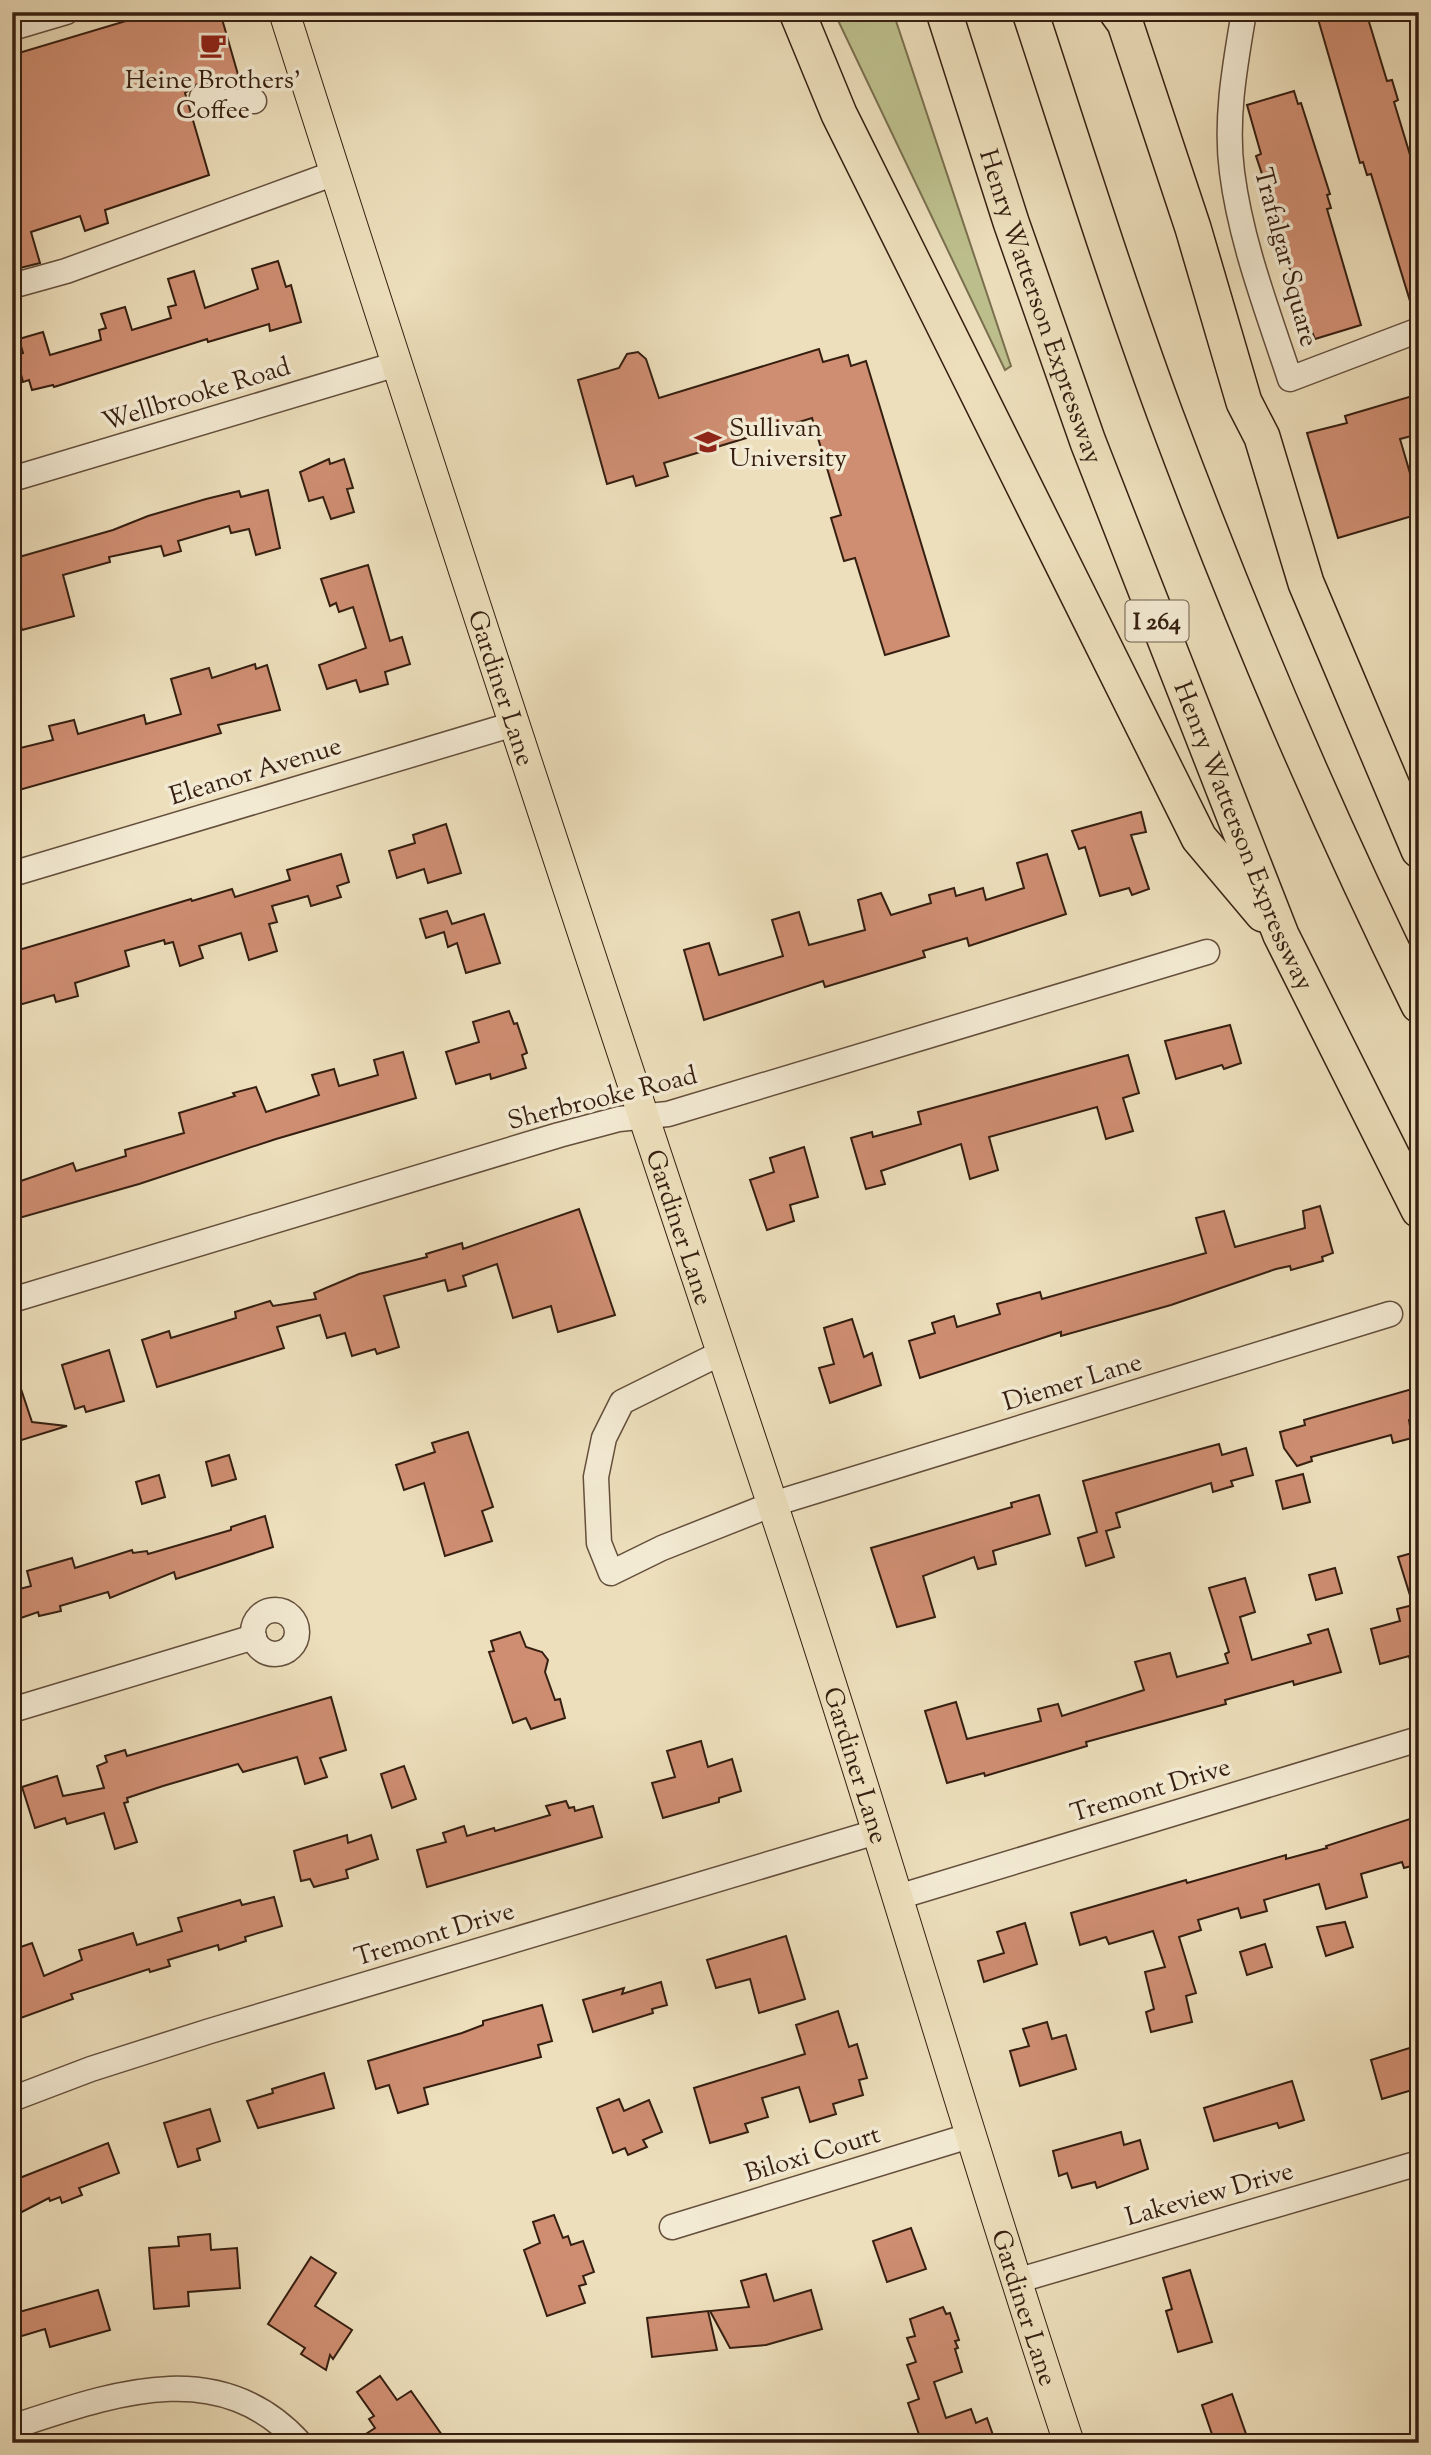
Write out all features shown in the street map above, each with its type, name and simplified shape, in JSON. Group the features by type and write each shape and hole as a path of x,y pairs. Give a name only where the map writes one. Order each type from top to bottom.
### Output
{"highway":[{"path":"772,12 815,100 839,114"},
{"path":"797,12 839,114 1199,838 1281,935"},
{"name":"Henry Watterson Expressway","path":"944,12 1012,222 1088,442 1281,935 1419,1210"},
{"path":"1030,12 1165,413 1321,800 1419,1005"},
{"path":"1123,16 1193,228 1244,402 1262,437 1306,583 1419,850"}],"main road":[{"name":"Gardiner Lane","path":"284,12 642,1116 773,1504 898,1897 969,2136 1069,2443"}],"street":[{"path":"12,28 66,12"},
{"name":"Trafalgar Square","path":"1244,12 1235,64 1229,131 1232,173 1250,256 1290,379 1419,330"},
{"path":"202,97 216,102 254,101"},
{"path":"12,286 79,266 335,173"},
{"name":"Wellbrooke Road","path":"12,479 397,364"},
{"name":"Eleanor Avenue","path":"12,874 514,724"},
{"name":"Sherbrooke Road","path":"12,1300 559,1135 642,1116 668,1114 1207,952"},
{"name":"Diemer Lane","path":"721,1353 622,1402 604,1438 596,1477 599,1543 611,1573 662,1548 773,1504 1390,1314"},
{"path":"12,1710 254,1637"},
{"name":"Tremont Drive","path":"898,1897 1419,1739"},
{"name":"Tremont Drive","path":"12,2099 91,2068 196,2035 876,1832"},
{"name":"Biloxi Court","path":"672,2227 969,2136"},
{"name":"Lakeview Drive","path":"1016,2281 1419,2163"},
{"path":"12,2427 130,2392 174,2386 199,2389 245,2402 266,2414 300,2443"}],"green space":[{"path":"834,12 893,12 1011,366 1005,370"}],"building":[{"path":"156,12 220,12 239,78 214,85 199,83 185,93 209,175 105,210 108,223 85,231 80,216 31,232 40,263 12,270 12,55"},
{"path":"1316,12 1366,12 1387,81 1392,80 1398,100 1394,102 1411,158 1415,157 1419,170 1419,313 1414,314 1371,174 1367,175 1363,162 1360,163"},
{"path":"1294,91 1298,104 1301,103 1330,194 1327,195 1331,208 1327,209 1361,325 1315,339 1287,274 1291,273 1278,223 1282,222 1267,175 1263,177 1256,156 1261,154 1247,105"},
{"path":"278,261 286,287 291,285 301,322 270,331 269,324 208,342 207,339 54,387 53,385 32,390 29,380 23,382 16,355 23,353 19,339 43,332 50,355 101,340 99,330 106,328 101,314 125,307 132,330 171,318 168,307 176,305 168,279 194,271 205,308 258,289 252,269"},
{"path":"819,349 823,362 848,355 851,366 866,361 949,636 885,655 855,558 844,561 831,518 841,515 812,418 664,463 668,476 636,486 633,476 607,484 578,380 619,368 627,354 638,352 646,359 659,398"},
{"path":"1419,394 1419,434 1400,439 1419,504 1419,514 1338,538 1307,433 1347,423 1345,416"},
{"path":"329,459 330,464 344,459 353,488 347,489 354,512 331,519 323,497 309,501 300,472"},
{"path":"268,490 280,548 256,555 249,529 231,533 229,526 178,541 181,551 164,556 161,546 109,557 110,562 63,575 74,616 22,630 12,594 12,559 113,530 148,516 206,499 239,491 241,497"},
{"path":"368,565 390,641 402,637 410,664 385,672 388,684 360,692 356,680 327,689 319,665 366,648 353,607 339,612 336,603 330,606 321,579"},
{"path":"255,664 256,669 267,665 280,710 218,725 221,733 12,792 12,750 53,740 49,726 74,720 78,734 144,715 146,724 181,714 171,679 209,668 212,678"},
{"path":"1141,812 1146,832 1131,835 1149,889 1132,895 1129,888 1100,896 1085,847 1079,849 1072,831"},
{"path":"446,824 461,873 428,883 424,869 397,878 389,851 415,843 413,835"},
{"path":"341,854 349,882 337,886 341,897 311,906 308,896 272,906 277,922 269,924 277,951 249,960 241,933 199,946 203,958 180,966 173,942 165,944 164,940 125,951 129,966 75,983 78,996 56,1002 54,995 12,1007 12,952 191,899 192,901 232,889 235,897 290,880 287,870"},
{"path":"1047,854 1066,914 969,946 967,938 923,951 925,957 825,987 823,981 704,1020 684,950 709,943 719,975 783,956 772,920 799,912 809,945 865,930 858,900 881,893 891,915 931,903 929,895 954,888 956,896 983,888 986,900 1024,888 1017,863"},
{"path":"447,911 452,924 484,914 500,963 466,973 457,943 448,947 444,932 426,938 420,919"},
{"path":"509,1011 514,1024 517,1023 527,1053 522,1055 526,1068 491,1079 490,1074 456,1084 446,1052 479,1042 473,1022"},
{"path":"1230,1025 1241,1063 1224,1069 1222,1065 1176,1079 1165,1041"},
{"path":"403,1052 416,1098 276,1139 139,1184 12,1220 12,1184 73,1163 76,1171 126,1156 125,1150 184,1133 179,1113 235,1096 233,1093 256,1087 266,1112 319,1095 312,1075 334,1069 339,1086 378,1075 374,1060"},
{"path":"1128,1055 1139,1093 1123,1098 1133,1131 1106,1139 1097,1107 989,1137 998,1170 970,1179 961,1144 881,1171 885,1184 866,1189 851,1138 872,1132 873,1137 921,1124 918,1112"},
{"path":"804,1147 818,1197 790,1205 794,1221 767,1230 750,1180 774,1172 770,1158"},
{"path":"1320,1206 1333,1253 1322,1257 1323,1261 1291,1270 1290,1266 1276,1269 1171,1305 1061,1336 1061,1332 920,1378 909,1341 935,1333 932,1323 954,1316 957,1327 1000,1314 997,1304 1040,1292 1042,1299 1206,1253 1196,1218 1224,1211 1235,1247 1305,1228 1303,1211"},
{"path":"579,1209 615,1315 558,1332 551,1306 513,1318 497,1264 463,1276 466,1286 448,1291 445,1280 384,1296 399,1347 377,1354 375,1349 352,1356 345,1333 327,1338 320,1315 277,1327 284,1348 157,1387 142,1340 169,1331 171,1338 236,1318 235,1312 270,1301 273,1306 316,1299 314,1293 359,1274 427,1257 426,1254 462,1243 463,1249"},
{"path":"852,1319 864,1357 872,1353 881,1385 830,1403 819,1368 834,1364 824,1328"},
{"path":"109,1350 124,1401 86,1412 84,1406 75,1409 62,1365"},
{"path":"16,1374 32,1422 67,1426 12,1443 12,1375"},
{"path":"1419,1387 1419,1417 1409,1420 1412,1438 1393,1443 1391,1435 1311,1457 1312,1461 1297,1466 1284,1448 1280,1432 1305,1425 1304,1420"},
{"path":"468,1432 493,1507 482,1511 492,1541 445,1556 424,1483 404,1490 396,1465 435,1452 432,1443"},
{"path":"1219,1444 1222,1455 1246,1448 1253,1475 1231,1481 1233,1486 1213,1492 1211,1483 1116,1513 1120,1527 1106,1531 1114,1557 1086,1566 1078,1538 1097,1532 1083,1481"},
{"path":"229,1455 236,1479 212,1486 206,1462"},
{"path":"1303,1474 1310,1502 1283,1509 1276,1481"},
{"path":"159,1475 165,1497 142,1504 136,1482"},
{"path":"1039,1495 1050,1534 993,1551 996,1564 978,1569 974,1557 923,1576 935,1617 897,1627 871,1548 1012,1507 1011,1503"},
{"path":"265,1516 273,1547 176,1579 174,1572 110,1598 108,1592 60,1606 61,1611 39,1616 38,1612 12,1621 12,1591 31,1586 27,1571 72,1558 75,1568 132,1550 133,1553 147,1551 148,1554 231,1530 231,1527"},
{"path":"1419,1551 1419,1666 1412,1667 1409,1656 1380,1664 1371,1629 1400,1621 1397,1609 1413,1605 1398,1557"},
{"path":"1335,1568 1342,1593 1316,1600 1309,1575"},
{"path":"1245,1578 1255,1612 1240,1617 1252,1660 1311,1643 1308,1635 1328,1629 1341,1672 1294,1685 1293,1681 1225,1700 1226,1704 1086,1742 1087,1746 985,1776 984,1773 947,1783 925,1711 956,1702 967,1739 1041,1721 1038,1709 1058,1704 1062,1716 1144,1690 1135,1662 1170,1653 1177,1677 1228,1663 1225,1654 1229,1652 1209,1588"},
{"path":"520,1632 526,1647 542,1652 548,1660 545,1672 555,1700 560,1699 565,1718 531,1729 526,1718 513,1723 489,1652 494,1651 491,1641"},
{"path":"331,1697 346,1750 320,1758 327,1777 305,1784 297,1757 243,1772 238,1764 127,1798 128,1802 124,1803 137,1842 115,1849 104,1813 67,1824 65,1818 35,1828 22,1787 57,1776 63,1796 104,1788 97,1766 107,1762 105,1756 125,1750 127,1756"},
{"path":"701,1741 708,1767 732,1759 741,1791 719,1798 719,1802 663,1818 652,1783 675,1777 667,1751"},
{"path":"404,1766 416,1799 392,1808 381,1774"},
{"path":"566,1801 569,1808 574,1807 575,1811 593,1806 602,1837 427,1887 417,1850 446,1842 443,1833 464,1826 467,1836 494,1828 495,1831 550,1815 546,1806"},
{"path":"1419,1816 1419,1864 1404,1868 1402,1862 1361,1874 1367,1897 1326,1909 1319,1884 1264,1900 1267,1911 1241,1918 1238,1908 1198,1920 1201,1930 1179,1937 1196,1993 1186,1996 1192,2022 1151,2032 1146,2012 1154,2009 1145,1972 1165,1967 1153,1931 1109,1944 1106,1937 1080,1945 1071,1913 1186,1880 1187,1883 1286,1855 1286,1859 1327,1848 1326,1846"},
{"path":"347,1835 348,1843 371,1835 378,1859 346,1870 348,1878 314,1887 310,1879 301,1881 294,1851"},
{"path":"274,1897 282,1926 245,1937 246,1941 219,1950 218,1945 168,1960 170,1966 150,1972 149,1969 71,1994 73,1999 18,2019 12,2002 12,1988 21,1985 12,1961 12,1950 32,1943 44,1976 82,1960 79,1950 133,1933 137,1945 182,1931 178,1918 240,1900 242,1905"},
{"path":"1345,1922 1353,1947 1326,1956 1317,1927"},
{"path":"1025,1923 1037,1964 984,1982 978,1961 1004,1953 997,1932"},
{"path":"786,1936 805,1999 759,2013 750,1979 716,1988 707,1960"},
{"path":"1265,1944 1272,1967 1247,1975 1240,1952"},
{"path":"661,1982 667,2005 652,2009 653,2013 593,2032 583,2000 624,1988 622,1994"},
{"path":"542,2005 552,2041 538,2045 541,2057 424,2088 428,2104 398,2113 389,2085 376,2089 368,2061 462,2033 483,2025 483,2021"},
{"path":"838,2011 849,2047 857,2044 867,2078 859,2080 863,2095 833,2104 836,2114 810,2122 799,2087 762,2098 768,2117 745,2124 748,2132 710,2143 694,2088 805,2054 796,2025"},
{"path":"1047,2022 1052,2039 1066,2035 1076,2069 1020,2086 1010,2051 1029,2046 1023,2029"},
{"path":"1419,2045 1419,2088 1382,2099 1371,2060"},
{"path":"324,2073 334,2108 258,2128 247,2101 273,2093 272,2089"},
{"path":"1292,2081 1304,2120 1279,2128 1277,2123 1214,2141 1204,2108"},
{"path":"619,2099 624,2111 649,2100 662,2132 643,2140 647,2147 628,2155 625,2148 613,2153 597,2108"},
{"path":"210,2109 220,2141 197,2149 200,2160 178,2167 164,2123"},
{"path":"1121,2132 1124,2145 1140,2140 1148,2169 1097,2188 1095,2182 1072,2188 1067,2173 1059,2176 1053,2151"},
{"path":"108,2143 119,2173 79,2188 82,2195 62,2203 60,2197 50,2201 49,2198 12,2217 12,2181"},
{"path":"554,2215 563,2238 568,2236 571,2245 583,2241 594,2272 583,2276 586,2284 579,2286 585,2303 547,2316 524,2250 540,2243 533,2222"},
{"path":"911,2228 926,2269 887,2282 873,2241"},
{"path":"210,2234 211,2250 237,2248 240,2288 188,2292 189,2306 154,2309 149,2248 179,2246 178,2237"},
{"path":"311,2257 336,2273 315,2306 352,2330 333,2359 330,2355 326,2370 301,2354 305,2348 268,2324"},
{"path":"1190,2270 1212,2342 1178,2352 1166,2311 1172,2309 1163,2278"},
{"path":"766,2274 774,2301 811,2290 822,2329 766,2345 730,2348 710,2311 749,2307 741,2281"},
{"path":"98,2290 110,2330 50,2347 45,2329 12,2339 12,2314"},
{"path":"943,2307 946,2314 950,2313 959,2340 955,2341 958,2348 955,2349 962,2372 934,2382 946,2418 971,2409 976,2423 987,2418 994,2438 983,2443 922,2443 908,2403 919,2399 907,2365 916,2362 907,2338 915,2336 910,2319"},
{"path":"708,2311 717,2350 652,2357 647,2318"},
{"path":"380,2376 397,2400 411,2391 442,2435 423,2443 352,2443 375,2428 369,2419 374,2416 357,2392"},
{"path":"1232,2394 1246,2434 1236,2438 1238,2443 1215,2443 1202,2405"}],"place":[{"name":"Heine Brothers' Coffee","path":"213,45"},
{"name":"Sullivan University","path":"708,442"}]}
